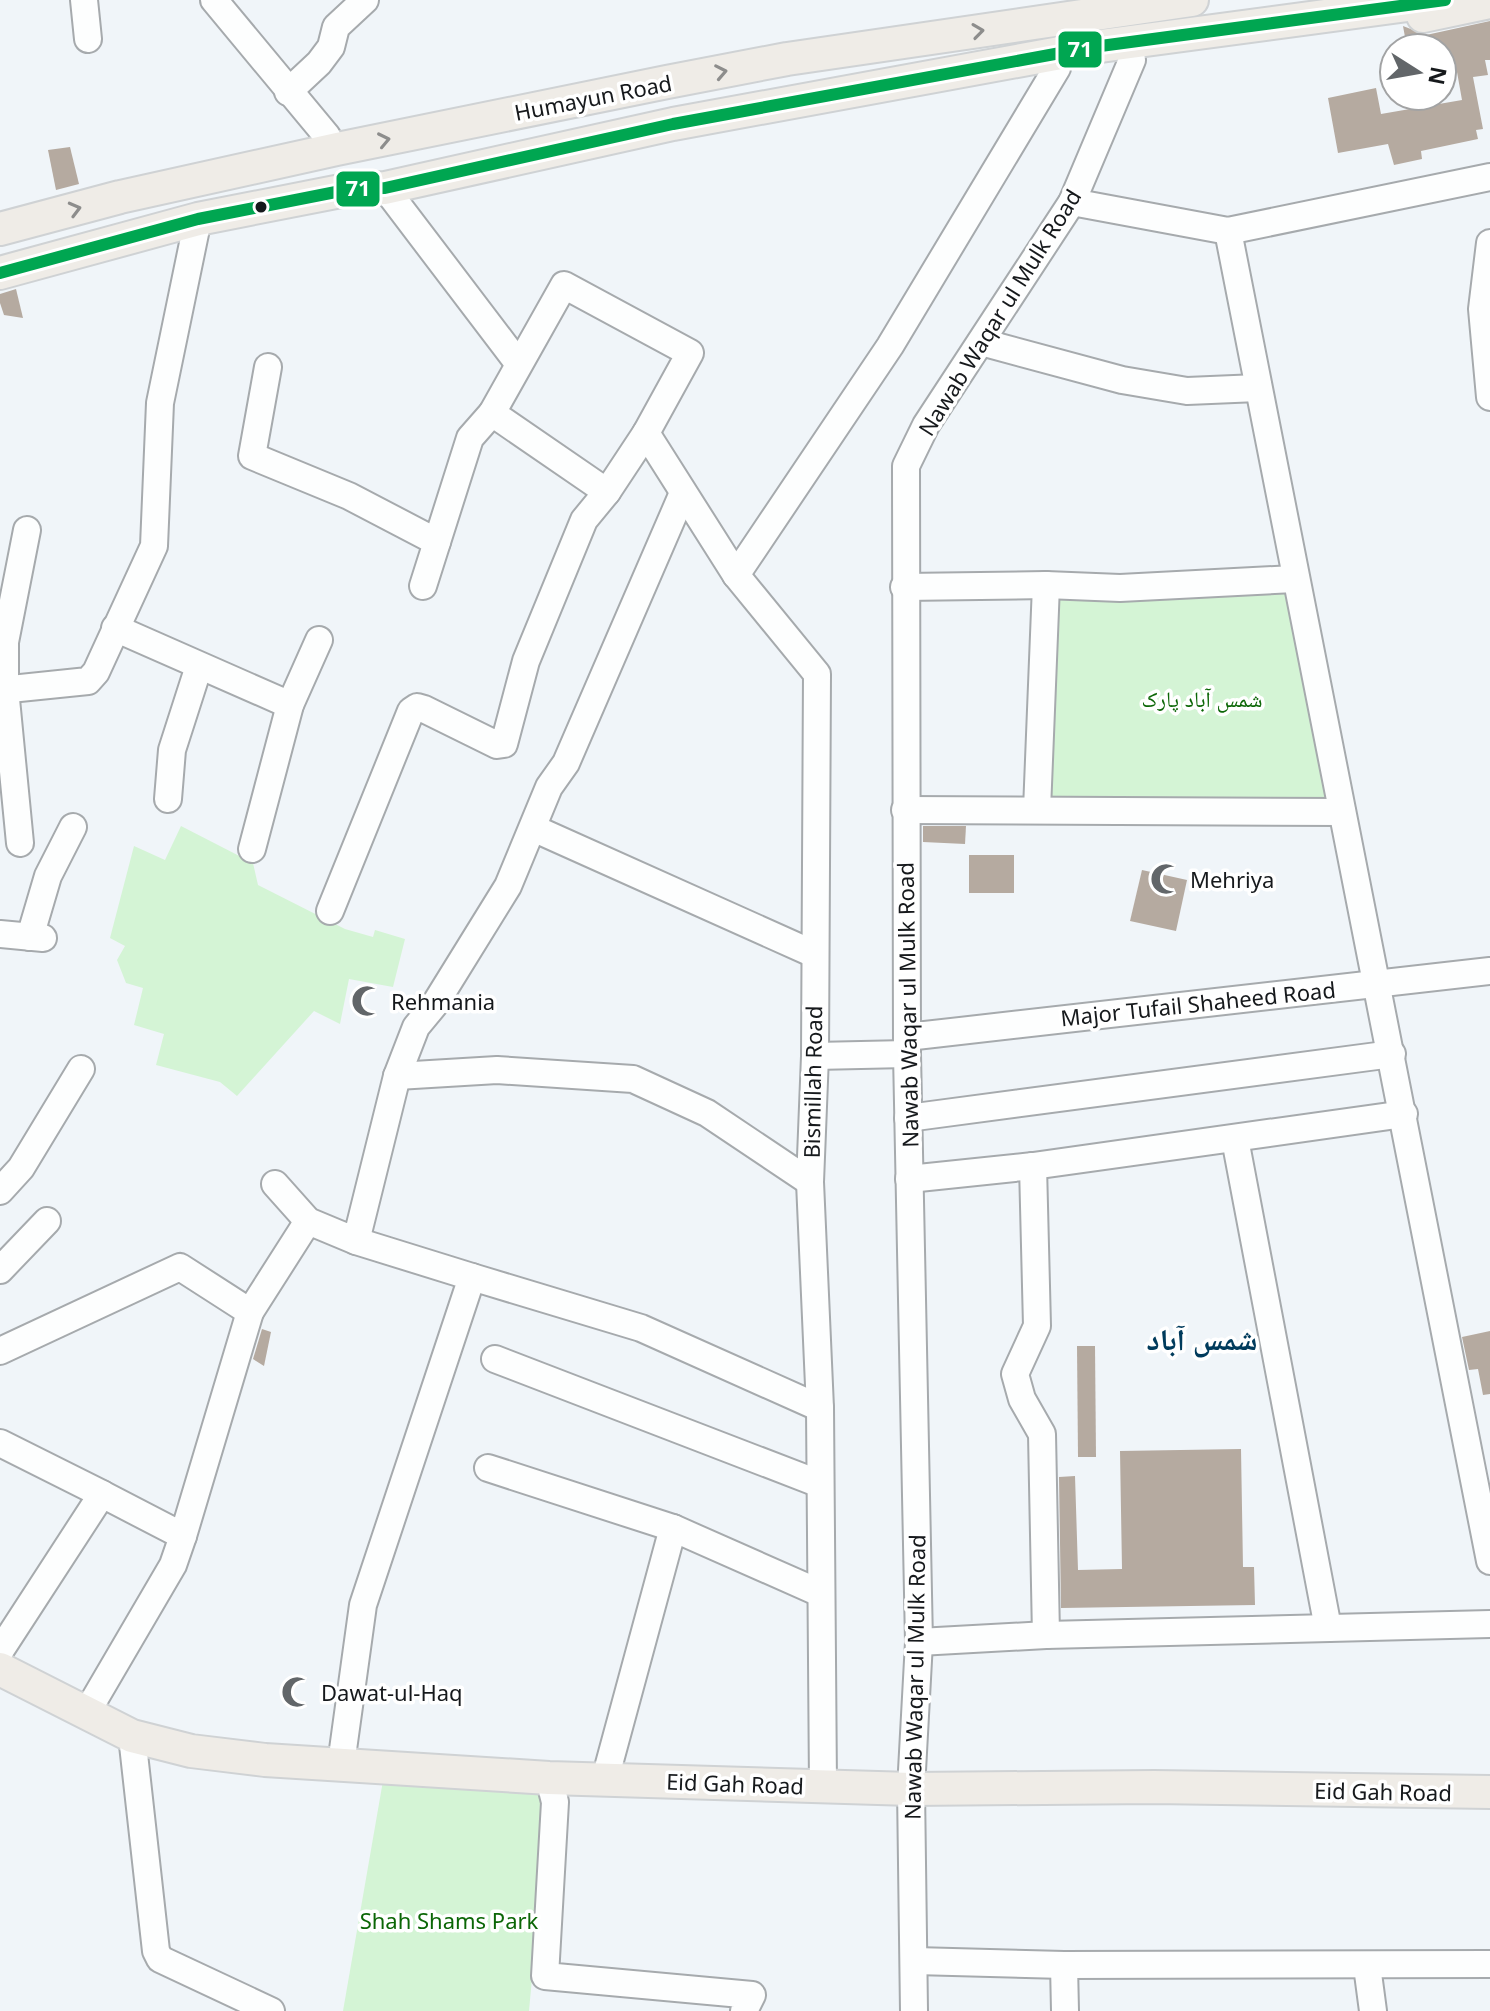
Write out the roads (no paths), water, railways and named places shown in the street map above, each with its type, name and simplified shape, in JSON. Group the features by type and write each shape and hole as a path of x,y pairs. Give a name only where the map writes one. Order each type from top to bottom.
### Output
{"main road":[{"name":"Humayun Road","path":"0,229 120,197 291,159 667,82 787,59 1192,0"},
{"name":"Humayun Road","path":"0,273 198,219 351,189 385,188 673,124 1093,47 1445,0"},
{"path":"978,68 1057,68 1132,60 1442,13 1490,2"},
{"name":"Eid Gah Road","path":"0,1669 132,1736 191,1751 265,1760 549,1778 911,1789 1154,1787 1490,1792"}],"street":[{"path":"84,0 88,39"},
{"path":"214,0 327,136"},
{"path":"288,92 319,63 331,47 336,27 365,0"},
{"name":"Nawab Waqar ul Mulk Road","path":"914,2011 911,1789 919,1642 907,1046 906,466 926,425 1072,202 1132,60"},
{"path":"736,575 890,346 1057,68"},
{"path":"1072,202 1228,231 1490,177"},
{"path":"385,188 518,363"},
{"path":"2,690 88,681 96,672 154,546 160,403 198,219"},
{"path":"1228,231 1294,579 1404,1114 1490,1561"},
{"path":"1490,243 1482,309 1490,397"},
{"path":"330,911 411,711 424,709 497,745 504,744 526,661 584,520 607,492 646,433 690,353 564,285 492,413 470,438 423,586"},
{"path":"981,342 1122,380 1187,391 1258,388"},
{"path":"268,367 252,456 349,496 437,542"},
{"path":"492,413 607,492"},
{"name":"Bismillah Road","path":"646,433 736,575 817,674 815,1056 810,1182 820,1408 823,1786"},
{"path":"356,1241 397,1076 416,1027 435,1004 508,886 549,787 572,749 683,493"},
{"path":"20,843 2,690 5,642 27,530"},
{"path":"904,587 1046,585 1120,588 1294,579"},
{"path":"1037,810 1046,585"},
{"path":"115,628 290,705"},
{"path":"252,849 290,705 319,640"},
{"path":"168,799 172,750 199,666"},
{"path":"905,810 1342,812"},
{"path":"0,934 37,937 48,876 73,827"},
{"path":"533,828 814,954"},
{"name":"Major Tufail Shaheed Road","path":"815,1056 1490,971"},
{"path":"908,1118 1392,1054"},
{"path":"0,1191 21,1168 81,1069"},
{"path":"397,1076 497,1070 633,1079 707,1113 810,1182"},
{"path":"909,1179 1033,1166 1404,1114"},
{"path":"1235,1139 1328,1628"},
{"path":"1033,1166 1037,1326 1015,1374 1022,1399 1042,1434 1046,1635"},
{"path":"275,1184 308,1221 356,1241 641,1328 820,1408"},
{"path":"0,1270 47,1221"},
{"path":"87,1712 173,1565 250,1312 308,1221"},
{"path":"0,1351 180,1267 250,1312"},
{"path":"341,1764 363,1605 472,1277"},
{"path":"495,1359 820,1484"},
{"path":"0,1443 183,1536"},
{"path":"488,1468 673,1528 820,1593"},
{"path":"0,1651 102,1494"},
{"path":"605,1779 673,1528"},
{"path":"919,1642 1046,1635 1490,1624"},
{"path":"132,1736 156,1951 160,1959 271,2011"},
{"path":"549,1778 555,1802 545,1976 752,1995 744,2011"},
{"path":"915,1961 1064,1965 1490,1964"},
{"path":"1064,1965 1065,2011"},
{"path":"1367,1966 1373,2011"}],"place":[{"name":"Mehriya","path":"1166,879"},
{"name":"Rehmania","path":"367,1001"},
{"name":"Dawat-ul-Haq","path":"297,1692"}],"district":[{"name":"شمس آباد","path":"1202,1338"}],"park label":[{"name":"شمس آباد پارک","path":"1202,698"},
{"name":"Shah Shams Park","path":"449,1920"}]}
